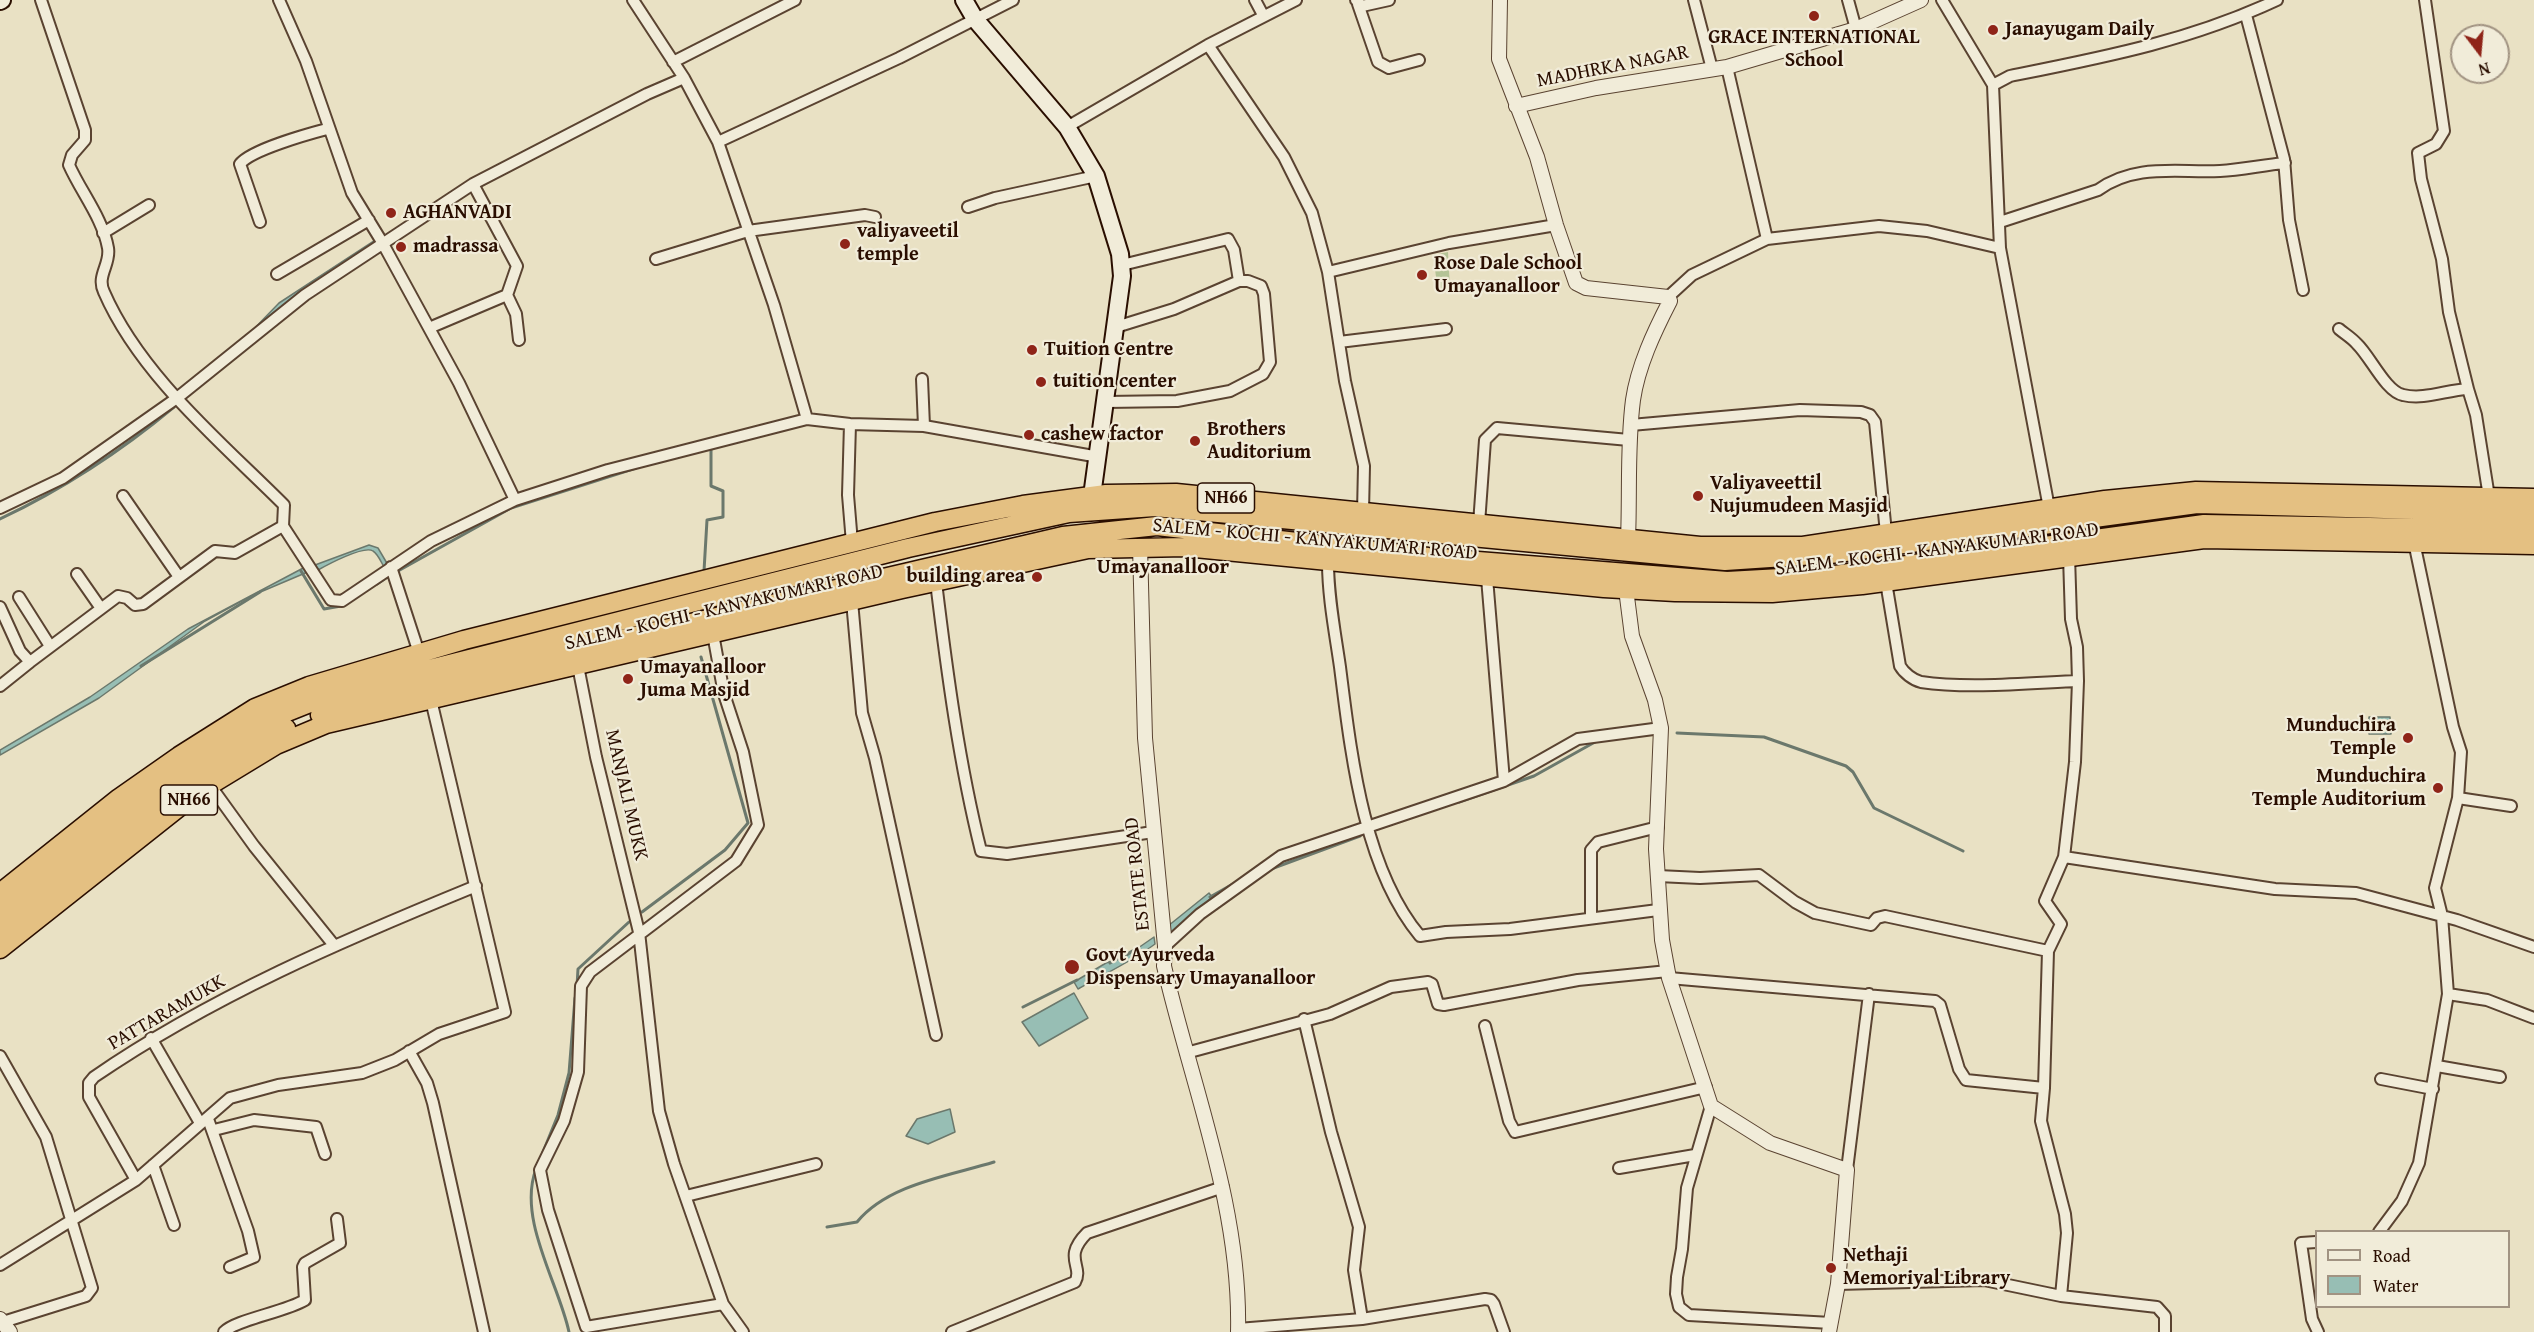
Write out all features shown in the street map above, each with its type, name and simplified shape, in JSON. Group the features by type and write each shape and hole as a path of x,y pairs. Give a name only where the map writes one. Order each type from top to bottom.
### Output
{"highway":[{"name":"SALEM - KOCHI - KANYAKUMARI ROAD","path":"0,893 120,798 255,708 309,686 419,653 852,543 946,520 1023,505 1092,496 1176,493 1700,546 1803,546 2049,508 2196,491 2534,498"},
{"path":"0,909 195,760 240,731 334,693 908,548 1069,513 1155,507 1725,561 1830,554 2197,504 2534,513"},
{"path":"0,929 144,816 199,777 252,743 337,709 1063,536 1157,526 1428,557 1727,581 1835,575 2204,524 2534,530"},
{"name":"SALEM - KOCHI - KANYAKUMARI ROAD","path":"0,949 210,785 276,745 326,724 852,601 1088,549 1140,546 1185,547 1486,578 1626,589 1772,593 1886,582 2204,539 2534,545"}],"main road":[{"path":"964,0 975,19 1066,128 1096,176 1122,265 1116,327 1092,496"}],"street":[{"path":"42,0 85,130 85,140 69,159 69,165 103,233 108,249 101,277 104,293 141,354 177,398 284,505 283,526 331,600 342,601 431,541 516,500 608,470 807,419 850,424 924,426 1099,457"},
{"path":"279,0 306,61 327,129 352,194 382,242 459,383 516,500"},
{"path":"633,0 684,78 718,142 807,419"},
{"path":"673,62 795,0"},
{"path":"718,142 1013,0"},
{"path":"1255,0 1263,15"},
{"path":"1066,128 1208,45 1296,0"},
{"path":"1357,2 1368,5 1389,0"},
{"path":"1500,0 1499,59 1548,189 1556,225 1576,283 1586,288 1668,297 1692,275 1767,239 1879,226 1927,231 2000,248"},
{"path":"1694,0 1712,69"},
{"path":"1848,0 1856,29"},
{"name":"MADHRKA NAGAR","path":"1516,106 1596,88 1727,67 1856,29 1922,0"},
{"path":"1942,0 1993,85 2000,248 2049,508"},
{"path":"1993,85 2010,76 2133,51 2216,27 2277,0"},
{"path":"2425,0 2444,131 2436,144 2418,153 2421,179 2446,279 2449,312 2476,415 2489,497"},
{"path":"1357,2 1378,62 1389,68 1419,60"},
{"path":"2246,15 2259,56 2285,163 2289,220 2302,290"},
{"path":"1208,45 1284,158 1312,213 1328,272 1339,342 1364,466 1363,512"},
{"path":"1727,67 1767,239"},
{"path":"0,508 51,486 177,398 305,295 473,184 647,94 684,78"},
{"path":"260,222 240,164 254,154 327,129"},
{"path":"2000,222 2098,190 2106,183 2153,170 2223,171 2285,163"},
{"path":"968,207 995,198 1096,176"},
{"path":"473,184 517,266 507,295 516,314 519,340"},
{"path":"103,233 149,205"},
{"path":"656,259 748,231 865,215 875,217"},
{"path":"277,274 369,220"},
{"path":"1328,272 1449,243 1556,225"},
{"path":"1122,265 1228,239 1234,250 1239,281"},
{"path":"1106,402 1177,401 1230,391 1263,374 1270,362 1264,294 1261,286 1255,283 1239,281 1174,309 1116,327"},
{"path":"429,328 507,295"},
{"path":"1628,539 1629,440 1633,398 1644,358 1670,301 1668,297"},
{"path":"1339,342 1446,329"},
{"path":"2339,329 2358,344 2392,389 2402,395 2428,396 2452,389 2468,389"},
{"path":"922,379 924,426"},
{"path":"1631,425 1800,410 1861,411 1870,415 1875,422 1886,533"},
{"path":"850,424 848,495 852,543"},
{"path":"1479,524 1485,440 1497,428 1629,440"},
{"path":"123,496 179,577"},
{"path":"0,686 100,607 118,596 135,605 143,604 215,551 235,553 283,526"},
{"path":"2380,1230 2402,1201 2419,1163 2437,1066 2448,994 2442,916 2435,888 2458,798 2461,752 2453,727 2414,542"},
{"name":"ESTATE ROAD","path":"1140,546 1145,738 1165,946 1164,966 1223,1187 1236,1271 1238,1331"},
{"path":"2061,1296 2067,1250 2065,1214 2041,1121 2048,951 2061,924 2045,901 2064,857 2076,762 2078,681 2076,647 2071,620 2069,556"},
{"path":"1328,562 1350,740 1368,827 1396,900 1420,936 1446,932 1510,929 1658,910"},
{"path":"391,567 419,653"},
{"path":"77,574 100,607"},
{"path":"1486,578 1504,781"},
{"path":"936,582 954,722 968,798 981,851 1007,854 1153,832"},
{"path":"1886,582 1900,666 1904,672 1919,682 1995,684 2078,681"},
{"path":"1626,589 1632,636 1655,700 1661,728 1656,849 1658,910 1668,975 1711,1106 1687,1188 1677,1277 1676,1294 1679,1307 1689,1315 1830,1327 1838,1284 1847,1170 1869,994"},
{"path":"19,597 50,646"},
{"path":"852,601 862,713 875,758 936,1035"},
{"path":"0,607 20,651 30,662"},
{"path":"713,634 724,694 743,752 758,825 736,861 639,932 590,972 581,986 578,1072 564,1122 540,1170 548,1210 585,1330 723,1304"},
{"name":"MANJALI MUKK","path":"578,666 596,757 639,932 660,1111 723,1304 743,1332"},
{"path":"0,1265 136,1180 230,1098 278,1085 362,1073 395,1060 439,1034 506,1012 431,700"},
{"path":"1165,946 1200,914 1281,856 1504,781 1578,739 1661,728"},
{"path":"210,785 254,846 333,944"},
{"path":"2458,798 2511,806"},
{"path":"1591,917 1591,850 1598,842 1658,827"},
{"path":"2064,857 2275,890 2356,893 2442,916 2534,947"},
{"path":"1658,876 1700,878 1759,875 1795,902 1815,913 1871,925 1877,918 1885,916 2048,951"},
{"name":"PATTARAMUKK","path":"136,1180 87,1090 94,1077 151,1038 333,944 476,886"},
{"path":"1186,1053 1304,1019 1330,1014 1391,987 1421,982 1432,984 1438,1004 1444,1005 1536,990 1578,980 1668,975 1935,1001 1940,1005 1959,1069 1966,1080 2044,1088"},
{"path":"2448,994 2487,1000 2534,1018"},
{"path":"1304,1019 1331,1132 1359,1227 1354,1251 1354,1270 1362,1319"},
{"path":"1485,1026 1509,1122 1515,1132 1706,1087"},
{"path":"151,1038 204,1121 213,1130 248,1231 254,1257 230,1267"},
{"path":"409,1051 427,1083 433,1103 484,1332"},
{"path":"0,1056 46,1137 92,1288 86,1296 4,1324"},
{"path":"2437,1066 2500,1077"},
{"path":"2381,1079 2433,1089"},
{"path":"1711,1106 1770,1143 1847,1170"},
{"path":"213,1130 254,1120 316,1127 325,1154"},
{"path":"1619,1168 1695,1155"},
{"path":"686,1196 816,1164"},
{"path":"153,1165 174,1225"},
{"path":"952,1332 1075,1282 1078,1274 1073,1256 1076,1246 1087,1233 1223,1187"},
{"path":"224,1332 236,1324 290,1309 305,1300 303,1267 305,1263 340,1243 337,1219"},
{"path":"2315,1242 2301,1243 2312,1319 2318,1332"},
{"path":"1838,1284 1983,1280 2061,1296 2157,1307 2165,1316 2165,1332"},
{"path":"1238,1331 1362,1319 1485,1299 1491,1300 1494,1304 1504,1332"}],"green space":[{"path":"1448,252 1450,289 1438,291 1433,255"}],"water":[{"path":"374,241 376,244 310,285 248,335 279,303"},
{"path":"369,545 378,548 388,565 384,567 376,554 368,550 346,556 318,570 315,565"},
{"path":"307,566 310,571 251,596 205,621 99,698 0,755 0,750 90,697 188,629"},
{"path":"2369,717 2390,717 2391,734 2369,734"},
{"path":"1209,893 1212,897 1169,938 1168,926"},
{"path":"1154,937 1155,944 1078,989 1074,982 1106,963 1128,955"},
{"path":"1074,993 1088,1018 1039,1046 1022,1022"},
{"path":"950,1109 955,1132 928,1144 906,1136 917,1119"}],"waterway":[{"path":"0,519 90,469 174,407"},
{"path":"704,571 707,520 723,517 723,491 711,486 711,446"},
{"path":"398,571 511,508 636,468"},
{"path":"301,571 324,609 341,606"},
{"path":"377,584 386,578"},
{"path":"141,666 260,592"},
{"path":"642,912 725,850 748,823 701,657"},
{"path":"1677,733 1764,737 1846,766 1853,772 1874,808 1963,851"},
{"path":"1459,802 1534,776 1595,742"},
{"path":"1271,869 1360,836"},
{"path":"1210,897 1240,880"},
{"path":"577,986 578,969 629,922"},
{"path":"1110,963 1138,948"},
{"path":"1023,1007 1077,980"},
{"path":"543,1152 558,1115 569,1073 575,998"},
{"path":"827,1227 857,1222 870,1209 902,1190 994,1162"},
{"path":"536,1169 532,1188 535,1230 569,1332"}],"place":[{"name":"GRACE INTERNATIONAL School","path":"1814,16"},
{"name":"Janayugam Daily","path":"1993,30"},
{"name":"AGHANVADI","path":"391,213"},
{"name":"valiyaveetil temple","path":"845,244"},
{"name":"madrassa","path":"401,247"},
{"name":"Rose Dale School Umayanalloor","path":"1422,275"},
{"name":"Tuition Centre","path":"1032,350"},
{"name":"tuition center","path":"1041,382"},
{"name":"cashew factor","path":"1029,435"},
{"name":"Brothers Auditorium","path":"1195,441"},
{"name":"Valiyaveettil Nujumudeen Masjid","path":"1698,496"},
{"name":"building area","path":"1037,577"},
{"name":"Umayanalloor Juma Masjid","path":"628,679"},
{"name":"Munduchira Temple","path":"2408,738"},
{"name":"Munduchira Temple Auditorium","path":"2438,788"},
{"name":"Govt Ayurveda Dispensary Umayanalloor","path":"1072,967"},
{"name":"Nethaji Memoriyal Library","path":"1831,1268"}],"district":[{"name":"Umayanalloor","path":"1163,568"}]}
